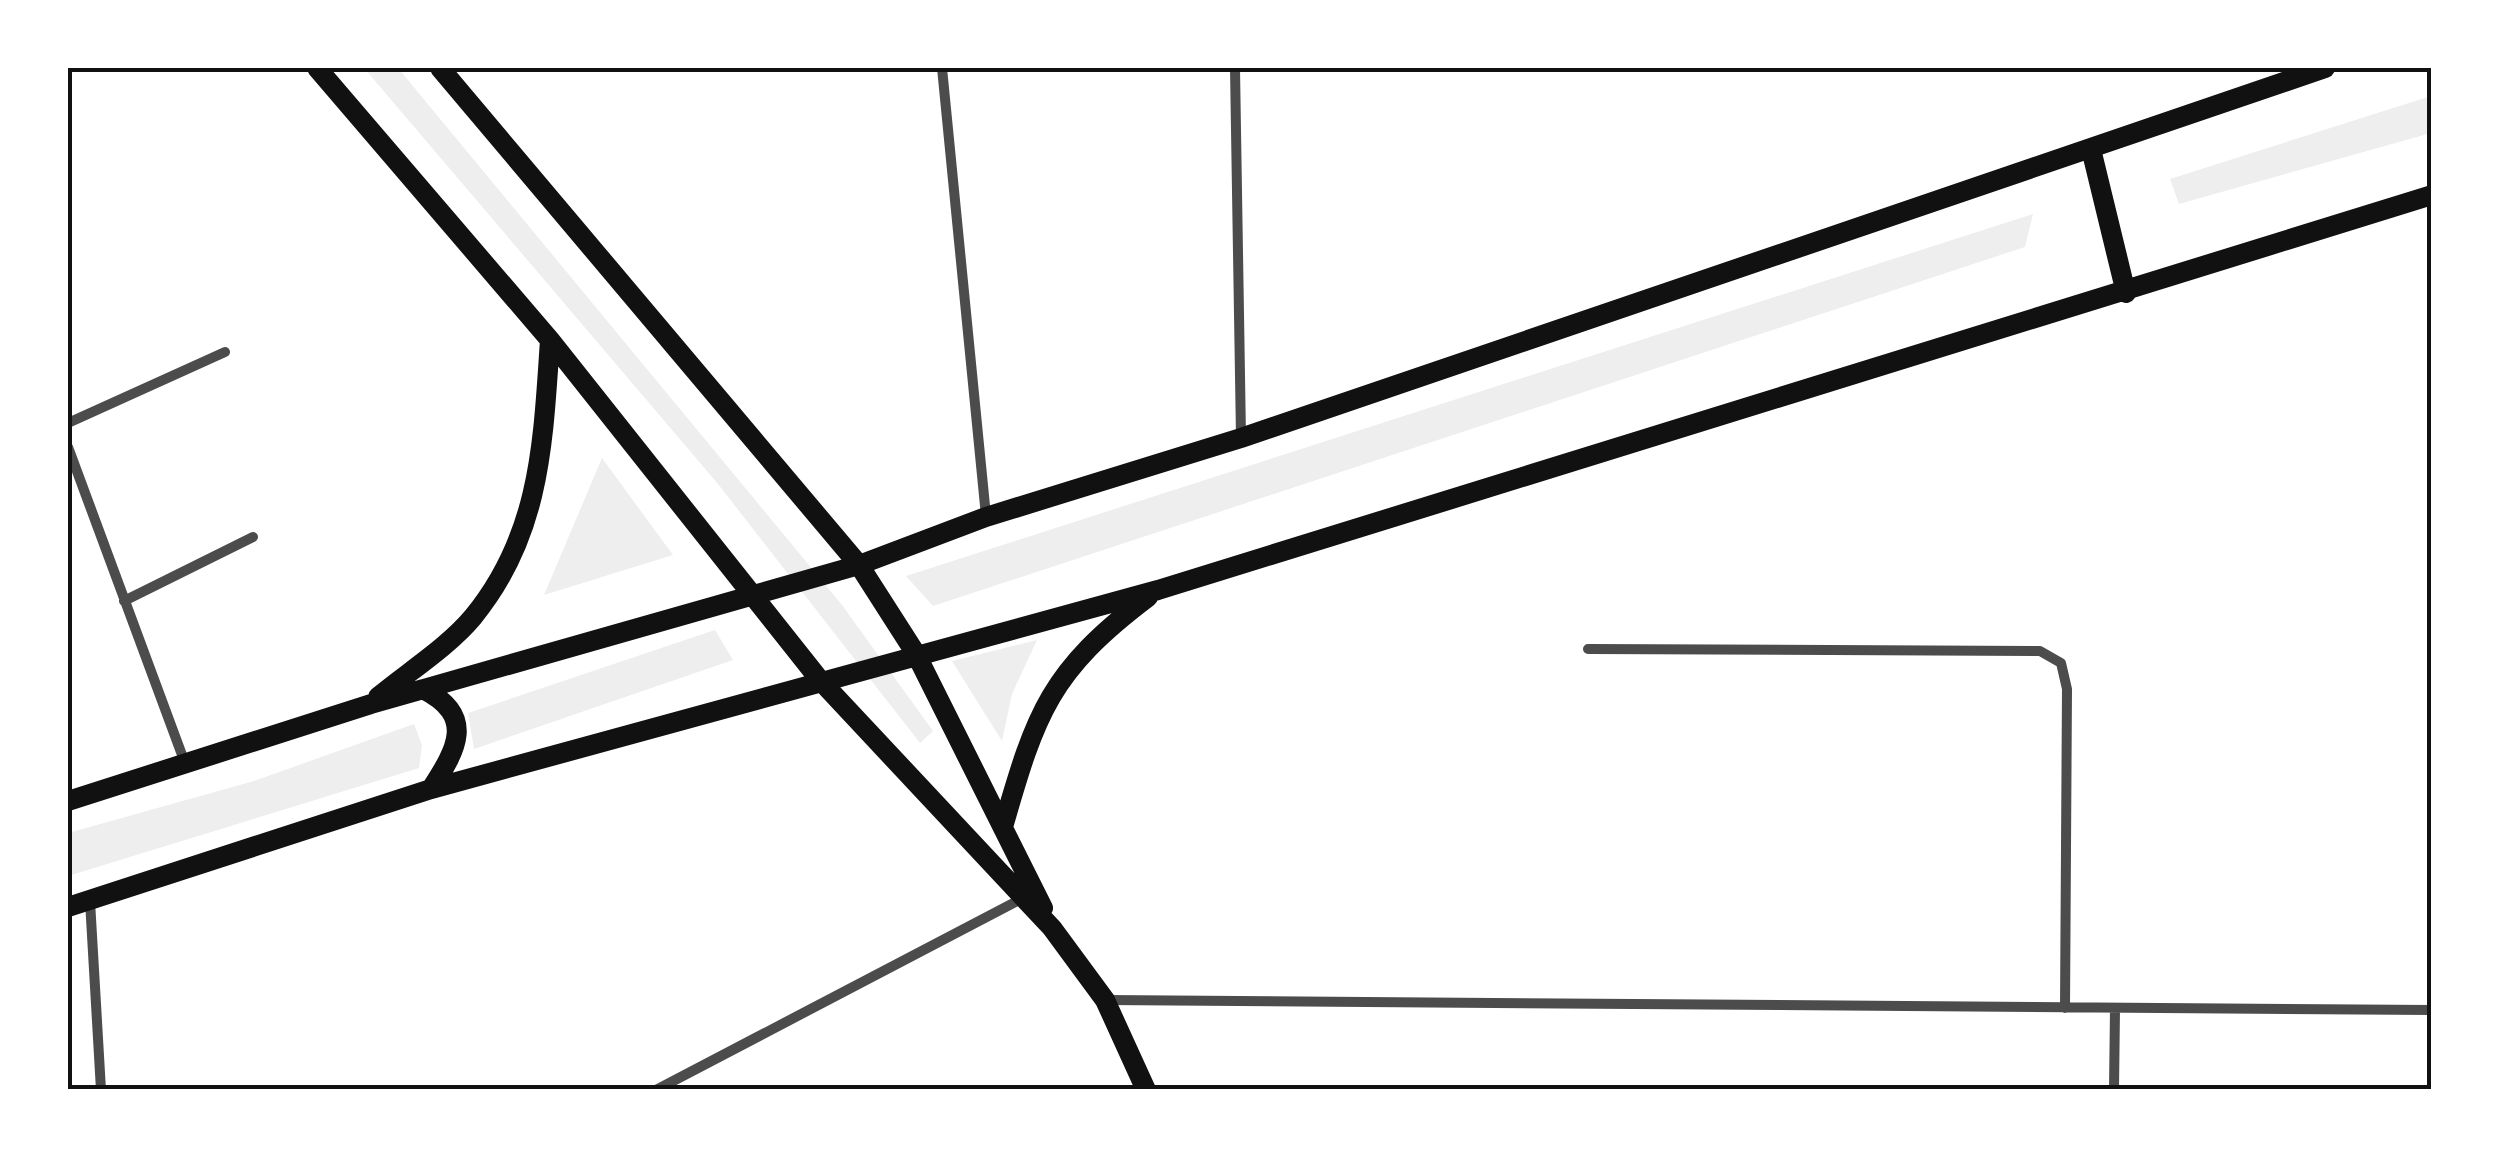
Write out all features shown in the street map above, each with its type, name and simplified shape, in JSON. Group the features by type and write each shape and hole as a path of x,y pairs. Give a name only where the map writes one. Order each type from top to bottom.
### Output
{"main road":[{"path":"317,68 550,340 757,595 820,679 1029,894 1105,1000 1146,1090"},
{"path":"440,68 859,564 916,654 1003,827 1029,894"},
{"path":"371,704 859,564 986,518 1241,438 2325,68"},
{"path":"2092,149 2126,293"},
{"path":"68,906 431,788 1158,590 2432,195"},
{"path":"371,704 472,618 523,537 542,453 550,340"},
{"path":"1003,827 1028,740 1059,678 1100,633 1158,590"},
{"path":"68,800 423,689 453,712 455,752 431,788"}],"street":[{"path":"942,68 986,518"},
{"path":"1235,68 1241,438"},
{"path":"68,422 225,352"},
{"path":"68,447 185,763"},
{"path":"124,601 254,537"},
{"path":"1588,649 2040,650 2061,664 2068,689 2064,1008"},
{"path":"656,1090 1029,894"},
{"path":"90,899 101,1090"},
{"path":"1105,1000 2432,1010"},
{"path":"2114,1090 2115,1009"}],"shaded area":[{"path":"364,68 398,68 842,605 933,731 920,743 718,484"},
{"path":"2431,96 2431,133 2179,204 2170,179"},
{"path":"2033,214 2025,247 933,606 906,576"},
{"path":"602,458 673,555 544,595"},
{"path":"715,630 733,660 474,749 468,713"},
{"path":"1037,640 1012,694 1002,741 952,661"},
{"path":"414,724 422,745 419,768 68,876 68,833 254,781"}]}
